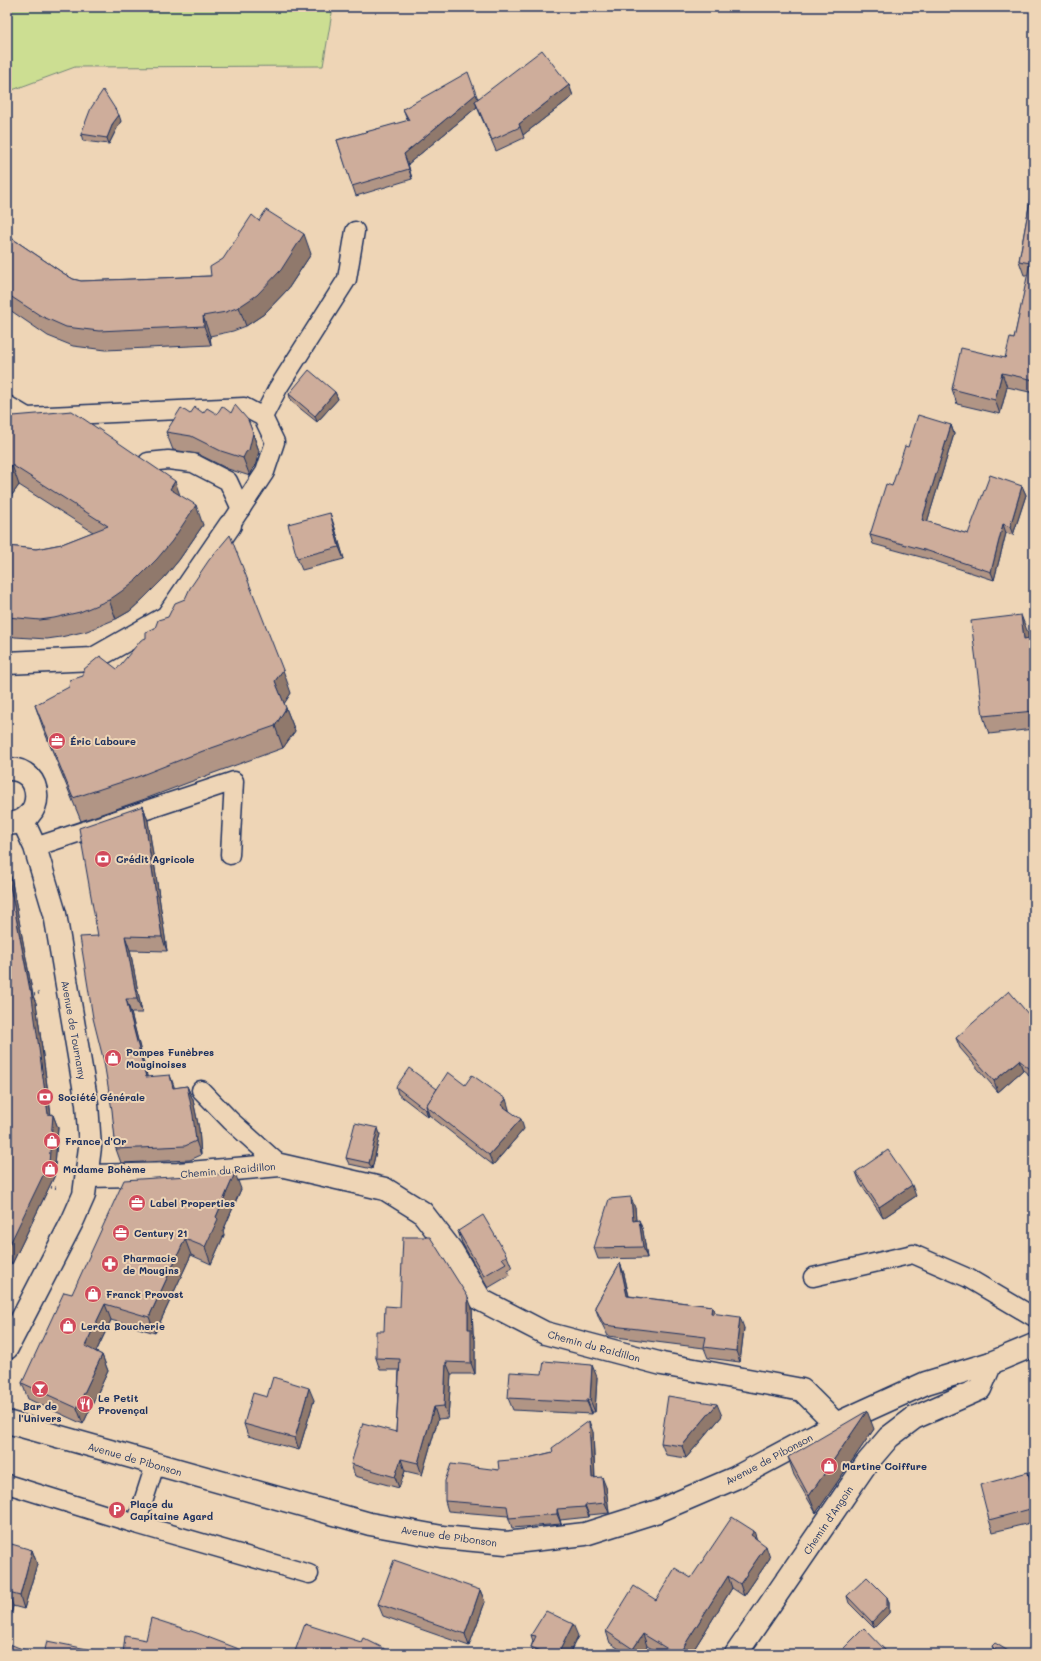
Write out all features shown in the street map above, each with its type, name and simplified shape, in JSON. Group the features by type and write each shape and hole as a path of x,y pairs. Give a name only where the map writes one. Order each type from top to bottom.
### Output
{"street":[{"path":"7,664 93,659 167,617 235,517"},
{"path":"7,769 20,770 27,775 36,790 37,799 30,815 15,822"},
{"name":"Avenue de Tournamy","path":"7,1348 73,1220 84,1195 88,1176 90,1147 87,1104 55,914 35,847 15,822"},
{"name":"Chemin du Raidillon","path":"88,1176 178,1174 280,1165 385,1189 422,1212 452,1251 481,1300 544,1333 662,1364 802,1390 836,1424"},
{"name":"Avenue de Pibonson","path":"7,1422 155,1465 370,1524 442,1537 506,1543 585,1534 658,1511 735,1478 836,1424 926,1383 992,1363 1034,1345"},
{"name":"Chemin d'Angoin","path":"736,1654 866,1464 889,1437 914,1418 980,1389 992,1363"}],"lane":[{"path":"263,417 278,388 347,279 355,232"},
{"path":"7,405 27,418 244,407 263,417 275,442 265,472 235,517"},
{"path":"148,462 168,460 193,463 228,480 235,517"},
{"path":"35,847 234,781 230,855"},
{"path":"201,1090 231,1121 280,1165"},
{"path":"813,1277 913,1254 968,1278 1034,1317"},
{"path":"136,1524 155,1465"},
{"path":"7,1484 136,1524 309,1574"}],"path":[{"path":"22,996 68,990"},
{"path":"40,1186 56,1188"}],"green space":[{"path":"7,7 333,7 323,66 75,67 7,92"}],"building":[{"path":"542,50 569,85 519,124 520,127 492,140 475,101"},
{"path":"468,72 476,94 404,154 409,169 352,186 337,140 409,120 403,109"},
{"path":"103,90 119,115 113,123 107,138 81,134 91,108"},
{"path":"1034,179 1034,380 1002,373 995,400 952,389 961,348 1005,358 1010,338 1014,339 1030,263 1019,261"},
{"path":"266,210 304,234 281,270 257,295 239,307 226,312 203,316 204,326 99,331 66,327 41,316 7,294 7,235 63,273 73,279 81,281 211,276 210,267 223,259 252,215 259,221"},
{"path":"309,370 335,392 315,416 289,394"},
{"path":"235,405 248,420 253,433 249,450 243,458 221,451 191,436 166,432 181,408 190,414 195,407 203,413 207,408 217,414 222,406 231,413"},
{"path":"72,411 175,481 170,489 196,505 172,541 157,559 137,579 109,600 80,612 54,618 40,620 7,617 7,546 36,549 62,544 108,526 12,465 7,473 7,412 13,416"},
{"path":"918,415 951,425 922,520 968,534 990,475 1022,486 1010,527 1003,524 991,572 928,551 870,535 886,484 892,486 905,446 908,447"},
{"path":"330,513 339,547 297,558 288,524"},
{"path":"230,535 283,670 275,681 286,708 275,726 203,751 137,777 73,798 35,705 69,687 70,680 83,676 83,670 100,656 117,669 141,640 146,638 146,632 155,628 158,620 168,617 175,603 185,599 190,588 209,560"},
{"path":"1021,615 1024,639 1029,638 1034,669 1034,711 983,716 971,621"},
{"path":"143,806 162,937 125,936 137,999 126,999 146,1077 170,1075 173,1088 187,1086 193,1115 196,1141 185,1146 116,1149 112,1110 104,1062 93,1018 80,937 98,936 79,828"},
{"path":"7,870 31,990 48,1114 53,1115 49,1163 7,1250"},
{"path":"1009,991 1034,1021 1034,1072 1019,1060 994,1081 956,1038"},
{"path":"409,1068 437,1089 426,1106 426,1110 396,1087"},
{"path":"448,1072 465,1085 472,1075 506,1099 501,1105 521,1119 489,1155 426,1106"},
{"path":"355,1123 378,1128 369,1163 346,1158"},
{"path":"888,1150 912,1185 879,1207 856,1172"},
{"path":"235,1173 216,1217 218,1219 205,1247 185,1239 149,1317 105,1304 85,1346 102,1355 77,1408 22,1383 64,1292 72,1294 124,1180"},
{"path":"631,1197 633,1221 639,1220 643,1247 594,1248 609,1199"},
{"path":"483,1215 507,1256 502,1258 506,1263 484,1276 458,1231"},
{"path":"403,1237 430,1237 468,1297 468,1329 471,1329 471,1363 446,1362 444,1406 434,1407 418,1463 401,1459 395,1477 351,1464 363,1423 396,1432 400,1359 376,1358 376,1331 384,1331 385,1306 400,1307"},
{"path":"620,1263 627,1296 712,1306 711,1313 740,1317 736,1351 704,1347 706,1337 604,1325 595,1307"},
{"path":"544,1361 592,1365 590,1400 587,1400 587,1402 508,1398 510,1372 542,1374"},
{"path":"273,1377 309,1388 295,1438 244,1424 253,1393 267,1397"},
{"path":"668,1396 717,1404 682,1446 661,1443"},
{"path":"867,1411 809,1496 788,1457"},
{"path":"589,1421 592,1478 602,1477 605,1503 585,1505 585,1507 557,1509 557,1514 509,1518 507,1506 445,1501 445,1481 451,1464 499,1470 498,1461 524,1459 553,1452 552,1448"},
{"path":"1028,1472 1034,1495 1034,1508 989,1520 980,1485"},
{"path":"732,1517 754,1531 751,1535 766,1546 740,1584 728,1576 679,1654 676,1654 643,1634 633,1649 606,1631 634,1586 656,1600 675,1568 691,1578"},
{"path":"8,1543 32,1550 20,1596 9,1593 7,1600 7,1548"},
{"path":"394,1560 480,1590 465,1634 378,1604"},
{"path":"867,1577 887,1597 887,1606 872,1622 847,1596"},
{"path":"546,1611 573,1624 558,1654 548,1654 531,1647 536,1636 531,1635"},
{"path":"151,1618 197,1633 252,1654 123,1654 125,1636 146,1640"},
{"path":"305,1624 361,1642 363,1638 395,1654 294,1654"},
{"path":"864,1628 887,1652 885,1654 838,1654"},
{"path":"47,1641 112,1654 44,1654"},
{"path":"7,1643 27,1651 26,1654 7,1654"},
{"path":"995,1643 1013,1654 999,1654 992,1646"}],"place":[{"name":"Éric Laboure","path":"57,741"},
{"name":"Crédit Agricole","path":"103,859"},
{"name":"Pompes Funèbres Mouginoises","path":"113,1058"},
{"name":"Société Générale","path":"45,1097"},
{"name":"France d'Or","path":"52,1141"},
{"name":"Madame Bohème","path":"50,1169"},
{"name":"Label Properties","path":"137,1203"},
{"name":"Century 21","path":"121,1233"},
{"name":"Pharmacie de Mougins","path":"110,1264"},
{"name":"Franck Provost","path":"93,1294"},
{"name":"Lerda Boucherie","path":"68,1326"},
{"name":"Bar de l'Univers","path":"40,1389"},
{"name":"Le Petit Provençal","path":"85,1404"},
{"name":"Martine Coiffure","path":"829,1466"},
{"name":"Place du Capitaine Agard","path":"117,1510"}]}
